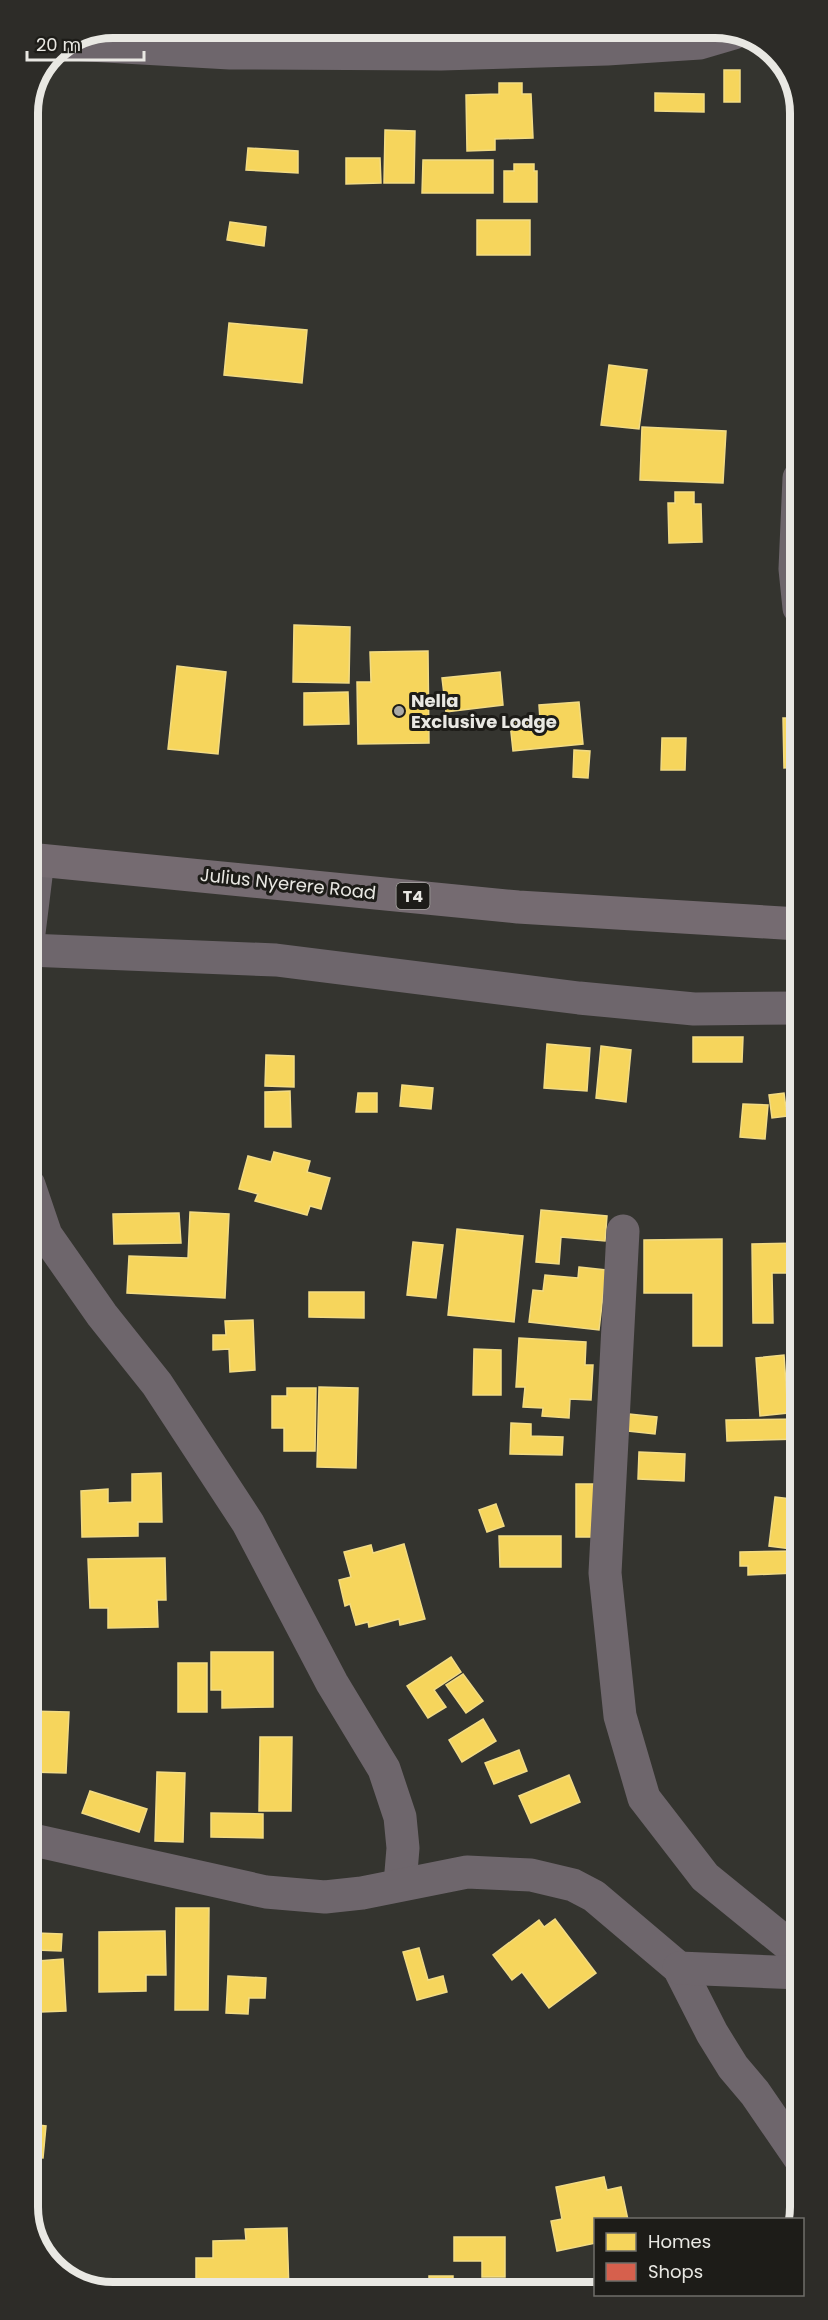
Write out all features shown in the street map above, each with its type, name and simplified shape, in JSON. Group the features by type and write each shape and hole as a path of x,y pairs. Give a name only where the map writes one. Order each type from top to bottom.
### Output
{"highway":[{"name":"Julius Nyerere Road","path":"38,860 518,907 790,923"}],"street":[{"path":"84,44 230,40 441,54 607,49 700,43 717,38"},
{"path":"38,950 276,960 579,998 694,1009 790,1008"},
{"path":"38,1211 46,1235 102,1315 157,1384 248,1523 332,1683 384,1769 400,1817 403,1848 400,1884"},
{"path":"623,1231 605,1573 620,1716 644,1798 705,1877 790,1945"},
{"path":"38,1841 266,1892 325,1897 362,1893 467,1872 531,1875 573,1885 594,1896 679,1968 712,2033 733,2067 755,2093 790,2144"},
{"path":"679,1968 790,1973"}],"building: Homes":[{"path":"276,38 346,38 346,43 276,43"},
{"path":"384,38 419,38 419,41 384,41"},
{"path":"724,70 740,70 740,102 724,102"},
{"path":"499,83 522,83 522,94 531,94 533,138 495,139 495,150 467,151 466,95 499,94"},
{"path":"655,93 704,94 704,112 655,111"},
{"path":"385,130 415,131 414,183 384,183"},
{"path":"248,148 298,151 298,173 246,170"},
{"path":"346,158 380,158 381,183 346,184"},
{"path":"423,160 493,160 493,193 422,193"},
{"path":"514,164 534,164 534,171 537,171 537,202 504,202 504,171 514,171"},
{"path":"477,220 530,220 530,255 477,255"},
{"path":"230,222 266,227 264,246 227,240"},
{"path":"229,323 307,330 302,383 224,375"},
{"path":"609,365 647,370 639,429 601,425"},
{"path":"642,427 726,431 723,483 640,480"},
{"path":"675,492 694,492 694,504 701,504 702,542 669,543 668,503 675,503"},
{"path":"294,625 350,627 349,683 293,682"},
{"path":"428,651 429,743 358,744 357,682 371,682 370,652"},
{"path":"177,666 226,672 218,754 168,749"},
{"path":"500,672 503,705 446,712 442,678"},
{"path":"348,692 349,724 304,725 304,693"},
{"path":"579,702 583,744 513,751 510,723 540,720 539,705"},
{"path":"783,718 790,718 790,768 784,768"},
{"path":"662,738 686,738 685,770 661,770"},
{"path":"574,750 590,751 588,778 573,777"},
{"path":"693,1037 743,1037 742,1062 693,1062"},
{"path":"547,1044 590,1048 587,1091 544,1088"},
{"path":"601,1046 631,1050 626,1102 596,1098"},
{"path":"266,1055 294,1056 294,1087 265,1086"},
{"path":"402,1085 433,1088 431,1109 400,1106"},
{"path":"290,1091 291,1127 265,1127 265,1092"},
{"path":"358,1093 377,1093 377,1112 356,1112"},
{"path":"784,1093 787,1116 772,1118 769,1095"},
{"path":"743,1104 768,1105 765,1139 740,1137"},
{"path":"274,1152 310,1161 307,1172 330,1178 321,1209 310,1206 307,1215 255,1201 258,1194 239,1189 248,1156 271,1162"},
{"path":"541,1210 607,1216 605,1241 561,1237 559,1264 536,1262"},
{"path":"190,1212 229,1214 225,1298 127,1293 129,1256 188,1258"},
{"path":"179,1213 181,1243 114,1244 113,1214"},
{"path":"457,1229 523,1236 514,1322 448,1315"},
{"path":"722,1239 722,1346 693,1346 693,1293 644,1293 644,1240"},
{"path":"413,1242 443,1245 436,1298 407,1295"},
{"path":"790,1243 790,1273 772,1273 773,1323 753,1323 752,1244"},
{"path":"579,1267 606,1270 599,1330 529,1322 533,1290 543,1291 545,1275 578,1278"},
{"path":"309,1292 364,1292 364,1318 309,1317"},
{"path":"253,1320 255,1370 230,1372 229,1349 213,1350 213,1335 226,1335 225,1321"},
{"path":"519,1338 586,1342 585,1365 593,1365 591,1400 570,1399 569,1418 542,1416 543,1408 523,1407 525,1387 516,1387"},
{"path":"474,1349 501,1350 501,1395 473,1395"},
{"path":"784,1355 788,1413 760,1416 756,1358"},
{"path":"319,1387 358,1388 356,1468 317,1467"},
{"path":"287,1388 316,1388 315,1451 284,1451 284,1428 272,1428 272,1396 287,1396"},
{"path":"629,1414 657,1417 655,1434 628,1431"},
{"path":"790,1419 790,1439 727,1441 726,1420"},
{"path":"511,1423 531,1424 531,1436 563,1437 562,1455 510,1454"},
{"path":"639,1452 685,1454 684,1481 638,1479"},
{"path":"161,1473 162,1522 138,1522 138,1536 82,1537 81,1491 108,1489 108,1503 132,1502 132,1474"},
{"path":"576,1484 603,1484 603,1537 576,1537"},
{"path":"775,1497 790,1499 790,1549 769,1546"},
{"path":"496,1504 504,1526 487,1532 479,1510"},
{"path":"499,1536 561,1536 561,1567 500,1567"},
{"path":"404,1544 425,1619 400,1625 399,1619 369,1627 368,1622 356,1625 350,1604 345,1606 339,1580 351,1577 344,1552 371,1545 373,1553"},
{"path":"790,1551 790,1573 748,1575 748,1566 740,1566 740,1552"},
{"path":"165,1558 166,1600 157,1600 158,1627 108,1628 108,1608 90,1608 88,1559"},
{"path":"211,1652 273,1652 273,1707 222,1708 222,1690 211,1690"},
{"path":"451,1657 461,1672 434,1690 446,1707 428,1718 407,1686"},
{"path":"178,1663 207,1663 207,1712 178,1712"},
{"path":"463,1674 483,1701 466,1713 446,1685"},
{"path":"38,1711 69,1712 66,1773 38,1772"},
{"path":"483,1719 496,1741 462,1762 449,1740"},
{"path":"260,1737 292,1737 291,1811 259,1811"},
{"path":"519,1750 527,1771 494,1784 485,1763"},
{"path":"157,1772 185,1773 183,1842 155,1841"},
{"path":"569,1775 580,1802 531,1823 519,1796"},
{"path":"90,1791 147,1809 139,1832 82,1813"},
{"path":"211,1813 263,1814 263,1838 211,1837"},
{"path":"176,1908 209,1908 208,2010 175,2010"},
{"path":"555,1919 596,1973 549,2008 522,1972 512,1980 493,1955 539,1920 544,1927"},
{"path":"165,1931 166,1975 146,1975 146,1991 99,1992 99,1932"},
{"path":"38,1933 62,1934 61,1951 38,1950"},
{"path":"419,1948 428,1980 443,1976 447,1992 417,2000 403,1952"},
{"path":"63,1959 66,2011 41,2012 38,1961"},
{"path":"228,1976 266,1978 265,1998 249,1998 248,2014 226,2013"},
{"path":"38,2125 46,2126 43,2158 38,2158"},
{"path":"604,2177 607,2190 621,2187 628,2218 594,2218 594,2243 557,2251 551,2221 562,2219 556,2187"},
{"path":"287,2228 289,2282 196,2281 196,2258 213,2258 213,2241 246,2240 245,2229"},
{"path":"454,2237 505,2237 505,2277 482,2277 482,2261 454,2261"},
{"path":"429,2276 453,2276 453,2282 429,2282"}],"place":[{"name":"Nella Exclusive Lodge","path":"399,711"}]}
